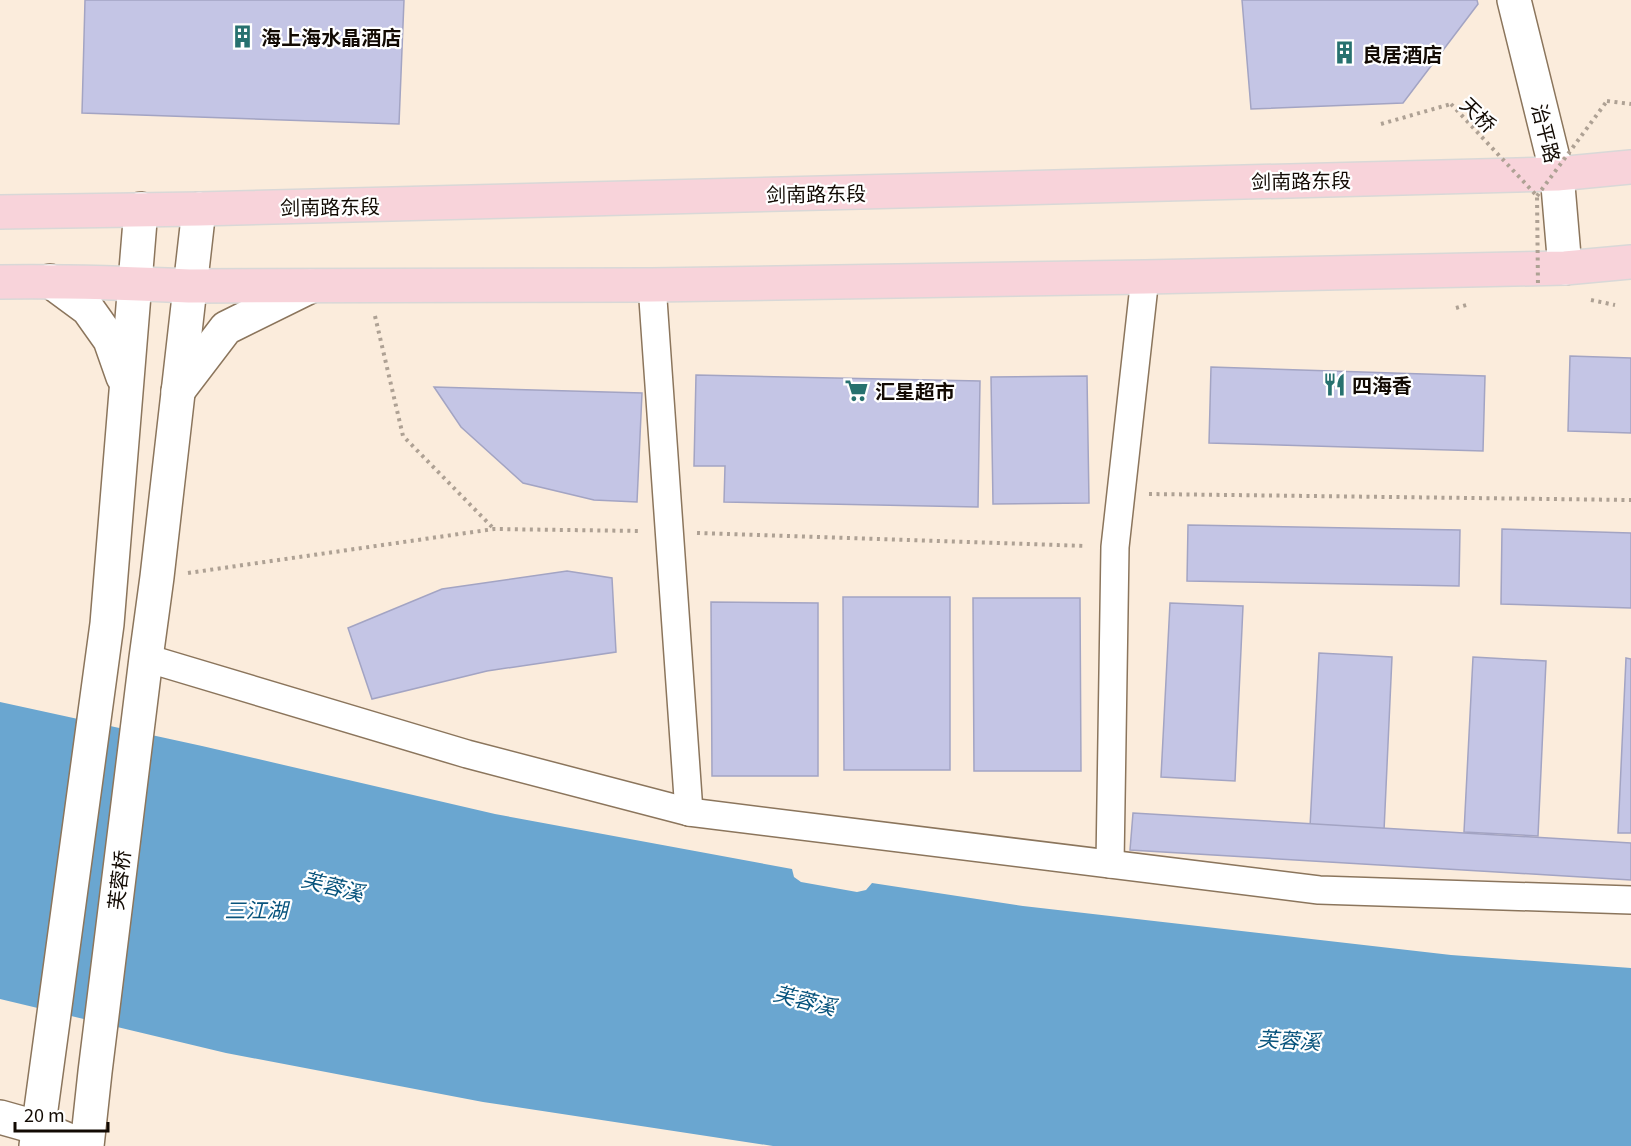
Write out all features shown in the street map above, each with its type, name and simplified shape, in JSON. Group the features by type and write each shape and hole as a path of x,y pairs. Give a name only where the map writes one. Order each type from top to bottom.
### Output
{"highway":[{"name":"剑南路东段","path":"0,212 1547,185 1631,167"},
{"path":"0,282 50,281 189,286 652,285 1565,268 1631,262"}],"main road":[{"name":"治平路","path":"1514,0 1547,185 1565,268"},
{"path":"37,1137 107,624 141,209"},
{"name":"芙蓉桥","path":"85,1146 157,577 199,209"},
{"path":"50,281 88,309 110,340 126,385"},
{"path":"178,391 226,328 311,286"},
{"path":"0,1117 37,1137 85,1146"}],"street":[{"path":"1110,864 1115,547 1145,277"},
{"path":"652,285 689,812"},
{"path":"144,673 689,812 1319,890 1631,900"}],"path":[{"path":"1538,287 1547,185 1607,101 1631,104"},
{"name":"天桥","path":"1381,124 1450,104 1547,185"},
{"path":"368,286 403,436 494,529"},
{"path":"1121,494 1631,500"},
{"path":"157,577 494,529 669,532 1115,547"}],"water":[{"name":"三江湖","path":"0,702 495,814 792,869 794,877 801,882 857,892 866,890 872,883 1023,906 1451,955 1631,968 1631,1146 773,1146 483,1102 226,1053 0,999"}],"building":[{"name":"海上海水晶酒店","path":"85,0 404,0 399,124 82,113"},
{"name":"良居酒店","path":"1242,0 1477,0 1478,4 1403,103 1251,109"},
{"path":"1570,356 1631,358 1631,433 1568,431"},
{"path":"1211,367 1485,376 1483,451 1209,443"},
{"path":"696,375 980,381 978,507 724,502 725,466 694,466"},
{"path":"1087,376 1089,503 993,504 991,377"},
{"path":"434,387 642,393 637,502 594,500 523,483 461,427"},
{"path":"1188,525 1460,530 1459,586 1187,581"},
{"path":"1502,529 1631,533 1631,608 1501,604"},
{"path":"567,571 612,578 616,652 487,671 372,699 348,628 442,589"},
{"path":"843,597 950,597 950,770 844,770"},
{"path":"973,598 1080,598 1081,771 974,771"},
{"path":"711,602 818,603 818,776 712,776"},
{"path":"1170,603 1243,606 1235,781 1161,777"},
{"path":"1319,653 1392,657 1384,831 1310,827"},
{"path":"1473,657 1546,661 1538,836 1464,832"},
{"path":"1626,658 1631,659 1631,833 1618,833"},
{"path":"1133,813 1631,843 1631,880 1130,850"}],"place":[{"name":"海上海水晶酒店","path":"243,36"},
{"name":"良居酒店","path":"1344,53"},
{"name":"四海香","path":"1334,384"},
{"name":"汇星超市","path":"857,390"}],"water label":[{"name":"芙蓉溪","path":"333,885"},
{"name":"芙蓉溪","path":"805,999"},
{"name":"芙蓉溪","path":"1289,1039"}]}
